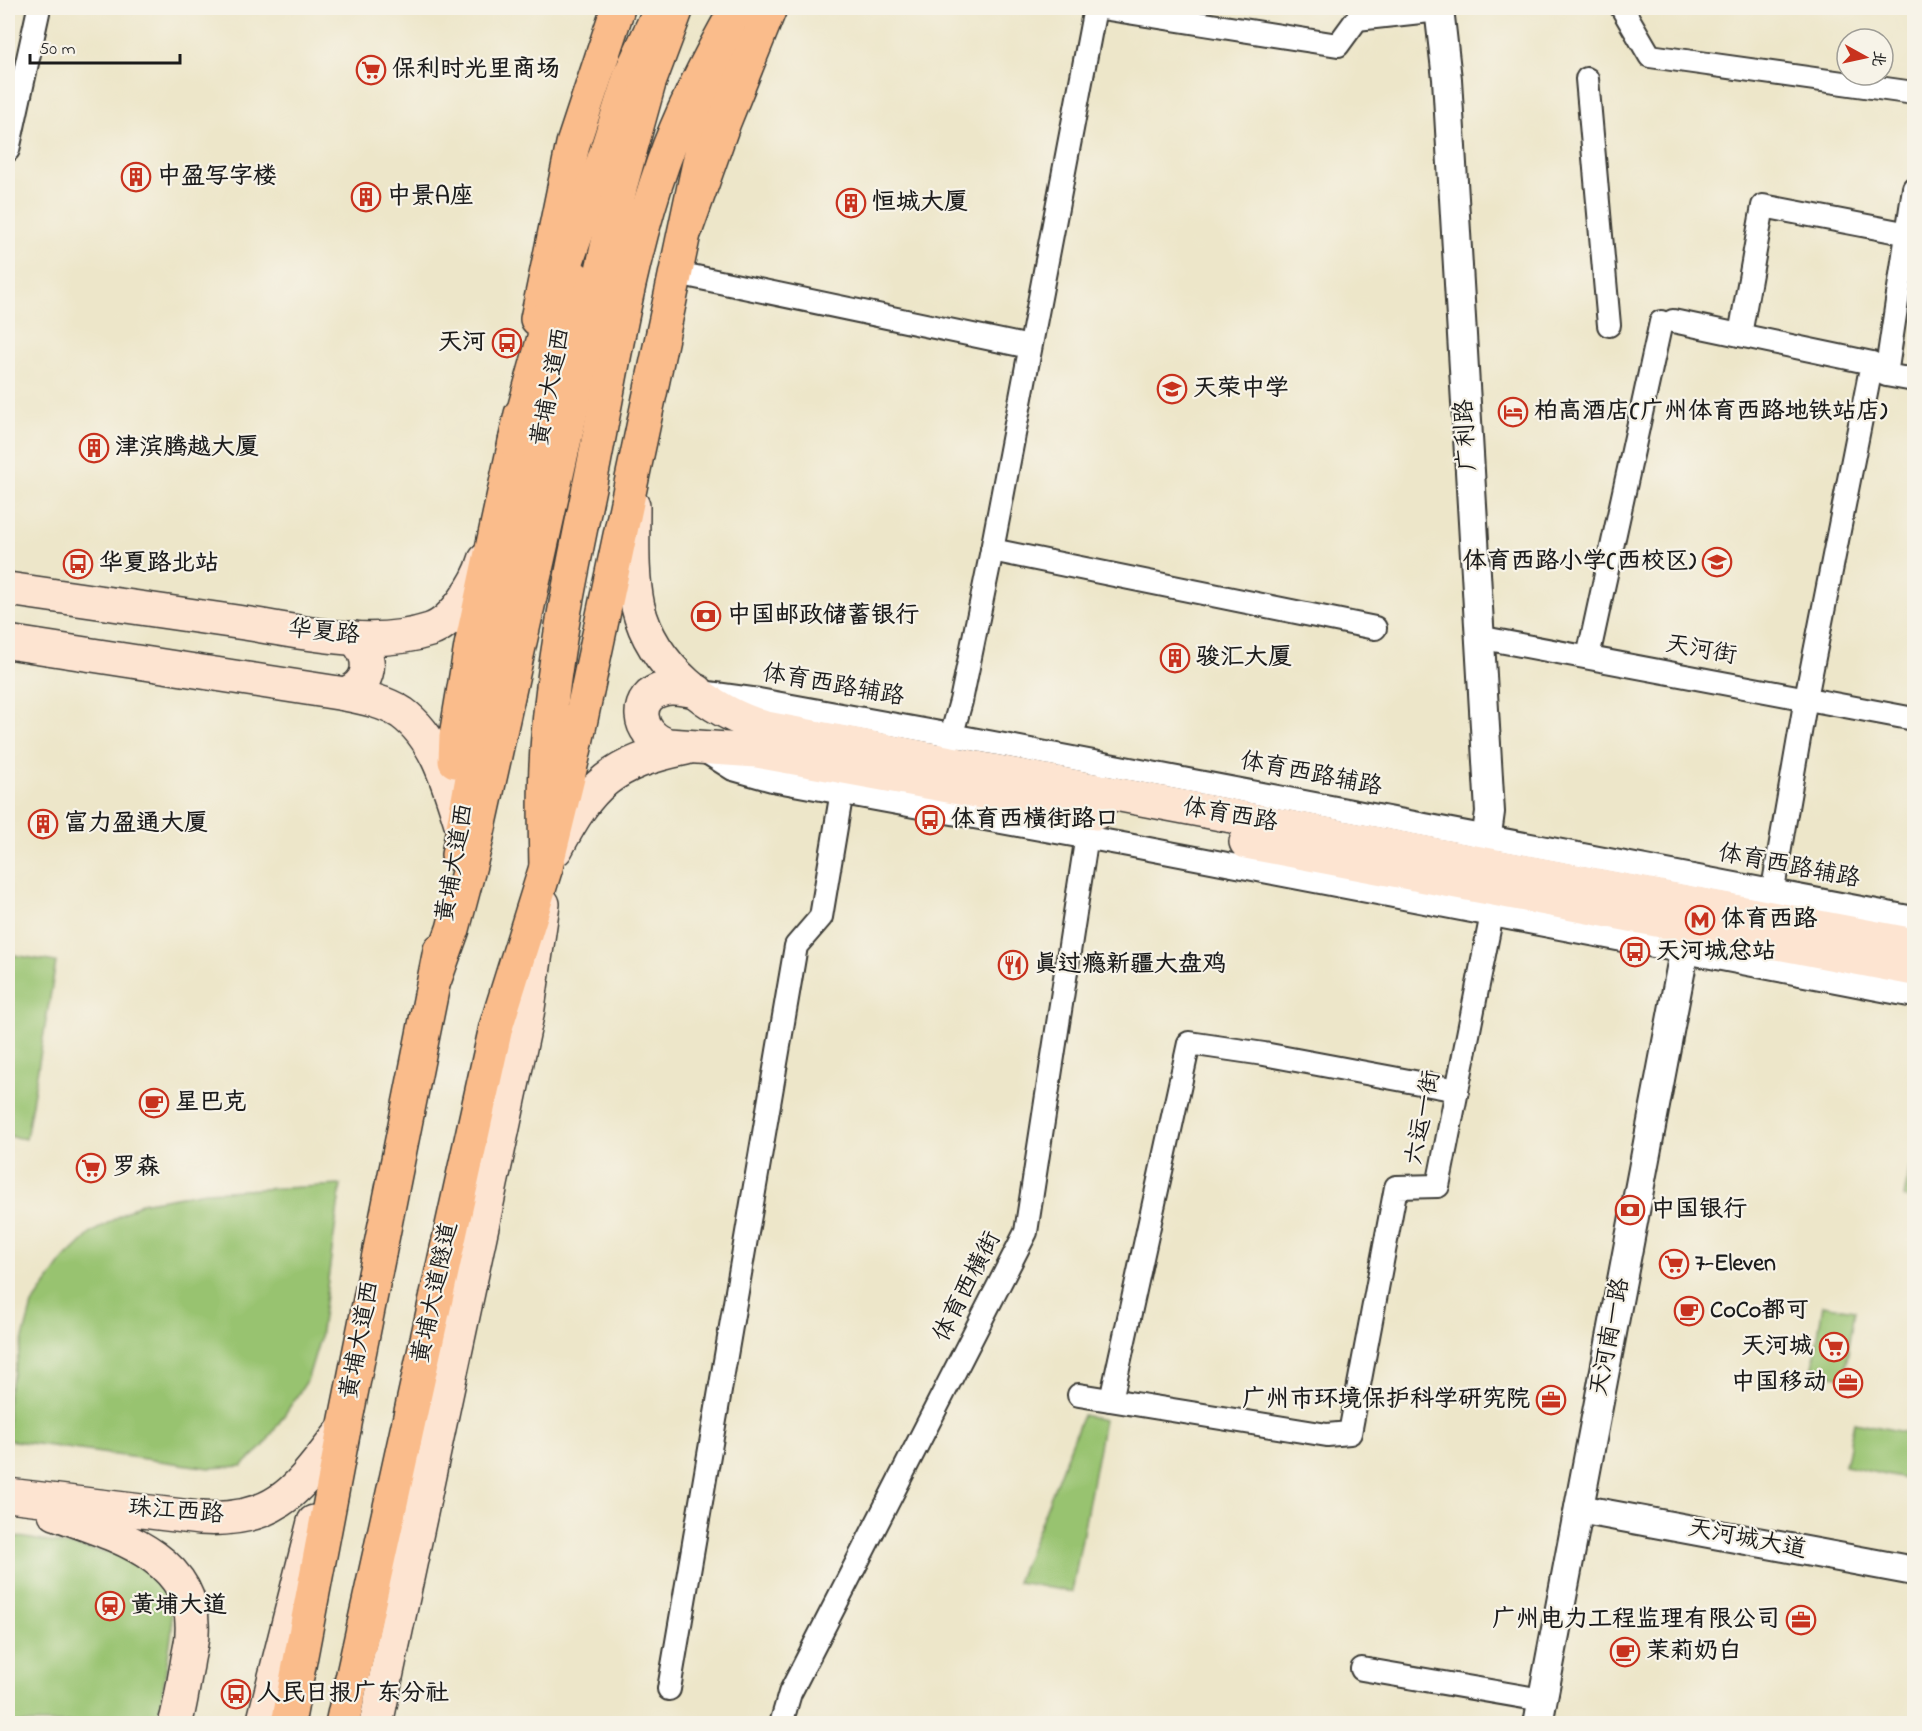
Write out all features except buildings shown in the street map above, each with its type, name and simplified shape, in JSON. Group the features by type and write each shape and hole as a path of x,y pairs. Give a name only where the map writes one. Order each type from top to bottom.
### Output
{"main road":[{"path":"463,830 455,763 456,736 471,646 515,442 543,282 573,144 618,8"},
{"name":"黄埔大道西","path":"263,1724 297,1580 344,1429 435,979 493,663 597,175 631,73 661,8"},
{"path":"376,1724 527,1015 542,922 546,867 544,796 548,733 558,657 597,444 634,133 677,8"},
{"path":"435,979 453,929 475,846 620,262 707,63 738,8"},
{"path":"546,867 573,757 710,111 738,8"},
{"path":"686,230 724,122 770,8"},
{"path":"515,442 558,287 597,175"},
{"name":"华夏路","path":"8,589 354,638 399,638 433,629 468,595 483,568 515,442"},
{"name":"体育西路","path":"632,483 635,578 644,625 654,646 664,659 697,691 728,715 766,728 948,748 1312,817 1687,938 1914,969"},
{"path":"345,694 358,689 366,674 365,653 354,638"},
{"path":"8,642 345,694 383,703 402,714 417,729 443,772 463,830"},
{"path":"697,691 661,689 652,694 644,707 641,720 645,731 657,742 668,745 697,746"},
{"path":"546,867 578,808 593,789 625,768 665,752 697,746"},
{"name":"体育西路","path":"697,746 733,748 844,780 1239,853 1770,904 1914,945"},
{"name":"黄埔大道隧道","path":"342,1724 482,1086 506,990 546,867"},
{"path":"288,1724 344,1429"},
{"name":"珠江西路","path":"8,1495 200,1518 224,1520 249,1516 288,1496 305,1479 344,1429"},
{"path":"8,1495 133,1543 157,1556 171,1571 188,1605 192,1633 175,1724"}],"street":[{"path":"8,150 39,8"},
{"path":"948,748 961,701 992,550 1095,8"},
{"path":"1102,8 1338,45 1357,19 1439,9"},
{"path":"1622,8 1650,56 1914,93"},
{"name":"广利路","path":"1439,9 1447,79 1490,812 1490,876"},
{"path":"1587,79 1609,325"},
{"path":"1914,188 1886,375 1914,380"},
{"path":"1740,335 1763,206 1914,234"},
{"path":"677,273 1030,347"},
{"path":"1588,657 1667,322 1872,363 1806,698 1770,904"},
{"path":"992,550 1375,628"},
{"name":"天河街","path":"1478,637 1914,719"},
{"path":"669,1689 796,946 821,917 844,780"},
{"name":"体育西横街","path":"781,1724 790,1693 1026,1232 1089,825"},
{"name":"六运一街","path":"1111,1400 1327,1435 1350,1433 1396,1186 1438,1186 1457,1090 1490,876"},
{"name":"体育西路辅路","path":"1770,904 1914,918"},
{"path":"1687,938 1914,996"},
{"name":"天河南一路","path":"1540,1712 1687,938"},
{"path":"1079,1395 1111,1400 1189,1043 1264,1054 1457,1090"},
{"name":"天河城大道","path":"1579,1509 1914,1571"},
{"path":"1362,1669 1540,1712"}],"green space":[{"path":"8,954 56,962 26,1139 8,1136"},
{"path":"1910,1166 1914,1167 1914,1199 1904,1197"},
{"path":"341,1185 320,1338 307,1381 263,1447 242,1466 210,1468 8,1440 8,1394 32,1305 63,1260 91,1233 141,1203 205,1192"},
{"path":"1823,1305 1855,1310 1844,1378 1812,1373"},
{"path":"1083,1415 1104,1420 1072,1592 1017,1582"},
{"path":"1854,1422 1914,1434 1914,1481 1845,1466"},
{"path":"8,1535 130,1556 162,1585 171,1607 172,1630 158,1723 8,1723"}],"place":[{"name":"保利时光里商场","path":"371,70"},
{"name":"中盈写字楼","path":"136,177"},
{"name":"中景A座","path":"366,197"},
{"name":"恒城大厦","path":"851,203"},
{"name":"天河","path":"507,343"},
{"name":"天荣中学","path":"1172,389"},
{"name":"柏高酒店(广州体育西路地铁站店)","path":"1513,412"},
{"name":"津滨腾越大厦","path":"94,448"},
{"name":"体育西路小学(西校区)","path":"1717,562"},
{"name":"华夏路北站","path":"78,564"},
{"name":"中国邮政储蓄银行","path":"706,616"},
{"name":"骏汇大厦","path":"1175,658"},
{"name":"体育西横街路口","path":"930,820"},
{"name":"富力盈通大厦","path":"43,824"},
{"name":"体育西路","path":"1700,920"},
{"name":"天河城总站","path":"1635,952"},
{"name":"真过瘾新疆大盘鸡","path":"1013,965"},
{"name":"星巴克","path":"154,1103"},
{"name":"罗森","path":"91,1168"},
{"name":"中国银行","path":"1630,1210"},
{"name":"7-Eleven","path":"1674,1264"},
{"name":"CoCo都可","path":"1689,1311"},
{"name":"天河城","path":"1834,1347"},
{"name":"中国移动","path":"1848,1383"},
{"name":"广州市环境保护科学研究院","path":"1551,1400"},
{"name":"黄埔大道","path":"110,1606"},
{"name":"广州电力工程监理有限公司","path":"1801,1620"},
{"name":"茉莉奶白","path":"1625,1652"},
{"name":"人民日报广东分社","path":"236,1694"}]}
